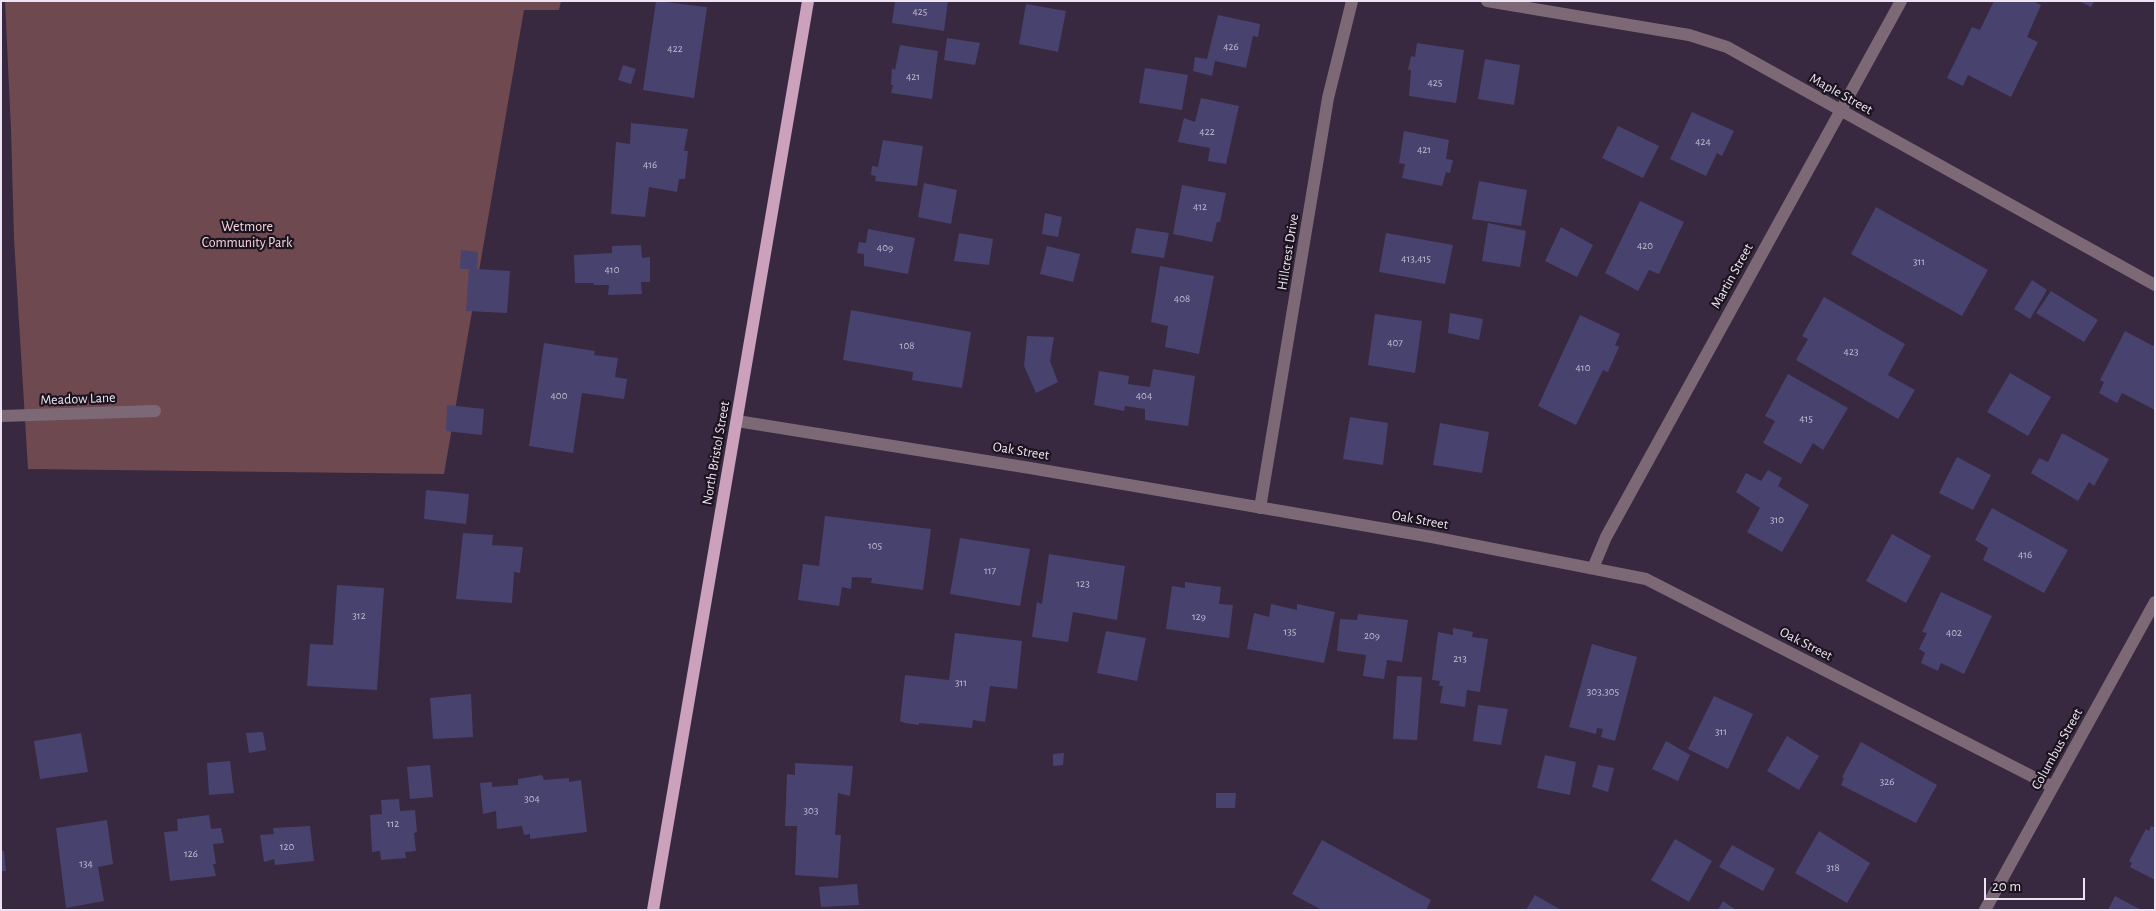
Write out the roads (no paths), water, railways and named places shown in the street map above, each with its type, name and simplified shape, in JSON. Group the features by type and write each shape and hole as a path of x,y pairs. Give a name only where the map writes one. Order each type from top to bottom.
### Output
{"main road":[{"name":"North Bristol Street","path":"653,910 808,1"}],"street":[{"name":"Hillcrest Drive","path":"1260,508 1328,98 1352,1"},
{"name":"Maple Street","path":"1488,1 1689,35 1727,48 2155,285"},
{"name":"Martin Street","path":"1594,568 1606,537 1900,1"},
{"name":"Meadow Lane","path":"1,416 155,412"},
{"name":"Oak Street","path":"737,421 1030,468 1432,537 1646,579 2053,786"},
{"name":"Columbus Street","path":"1985,910 2155,602"}],"park label":[{"name":"Wetmore Community Park","path":"247,236"}]}
